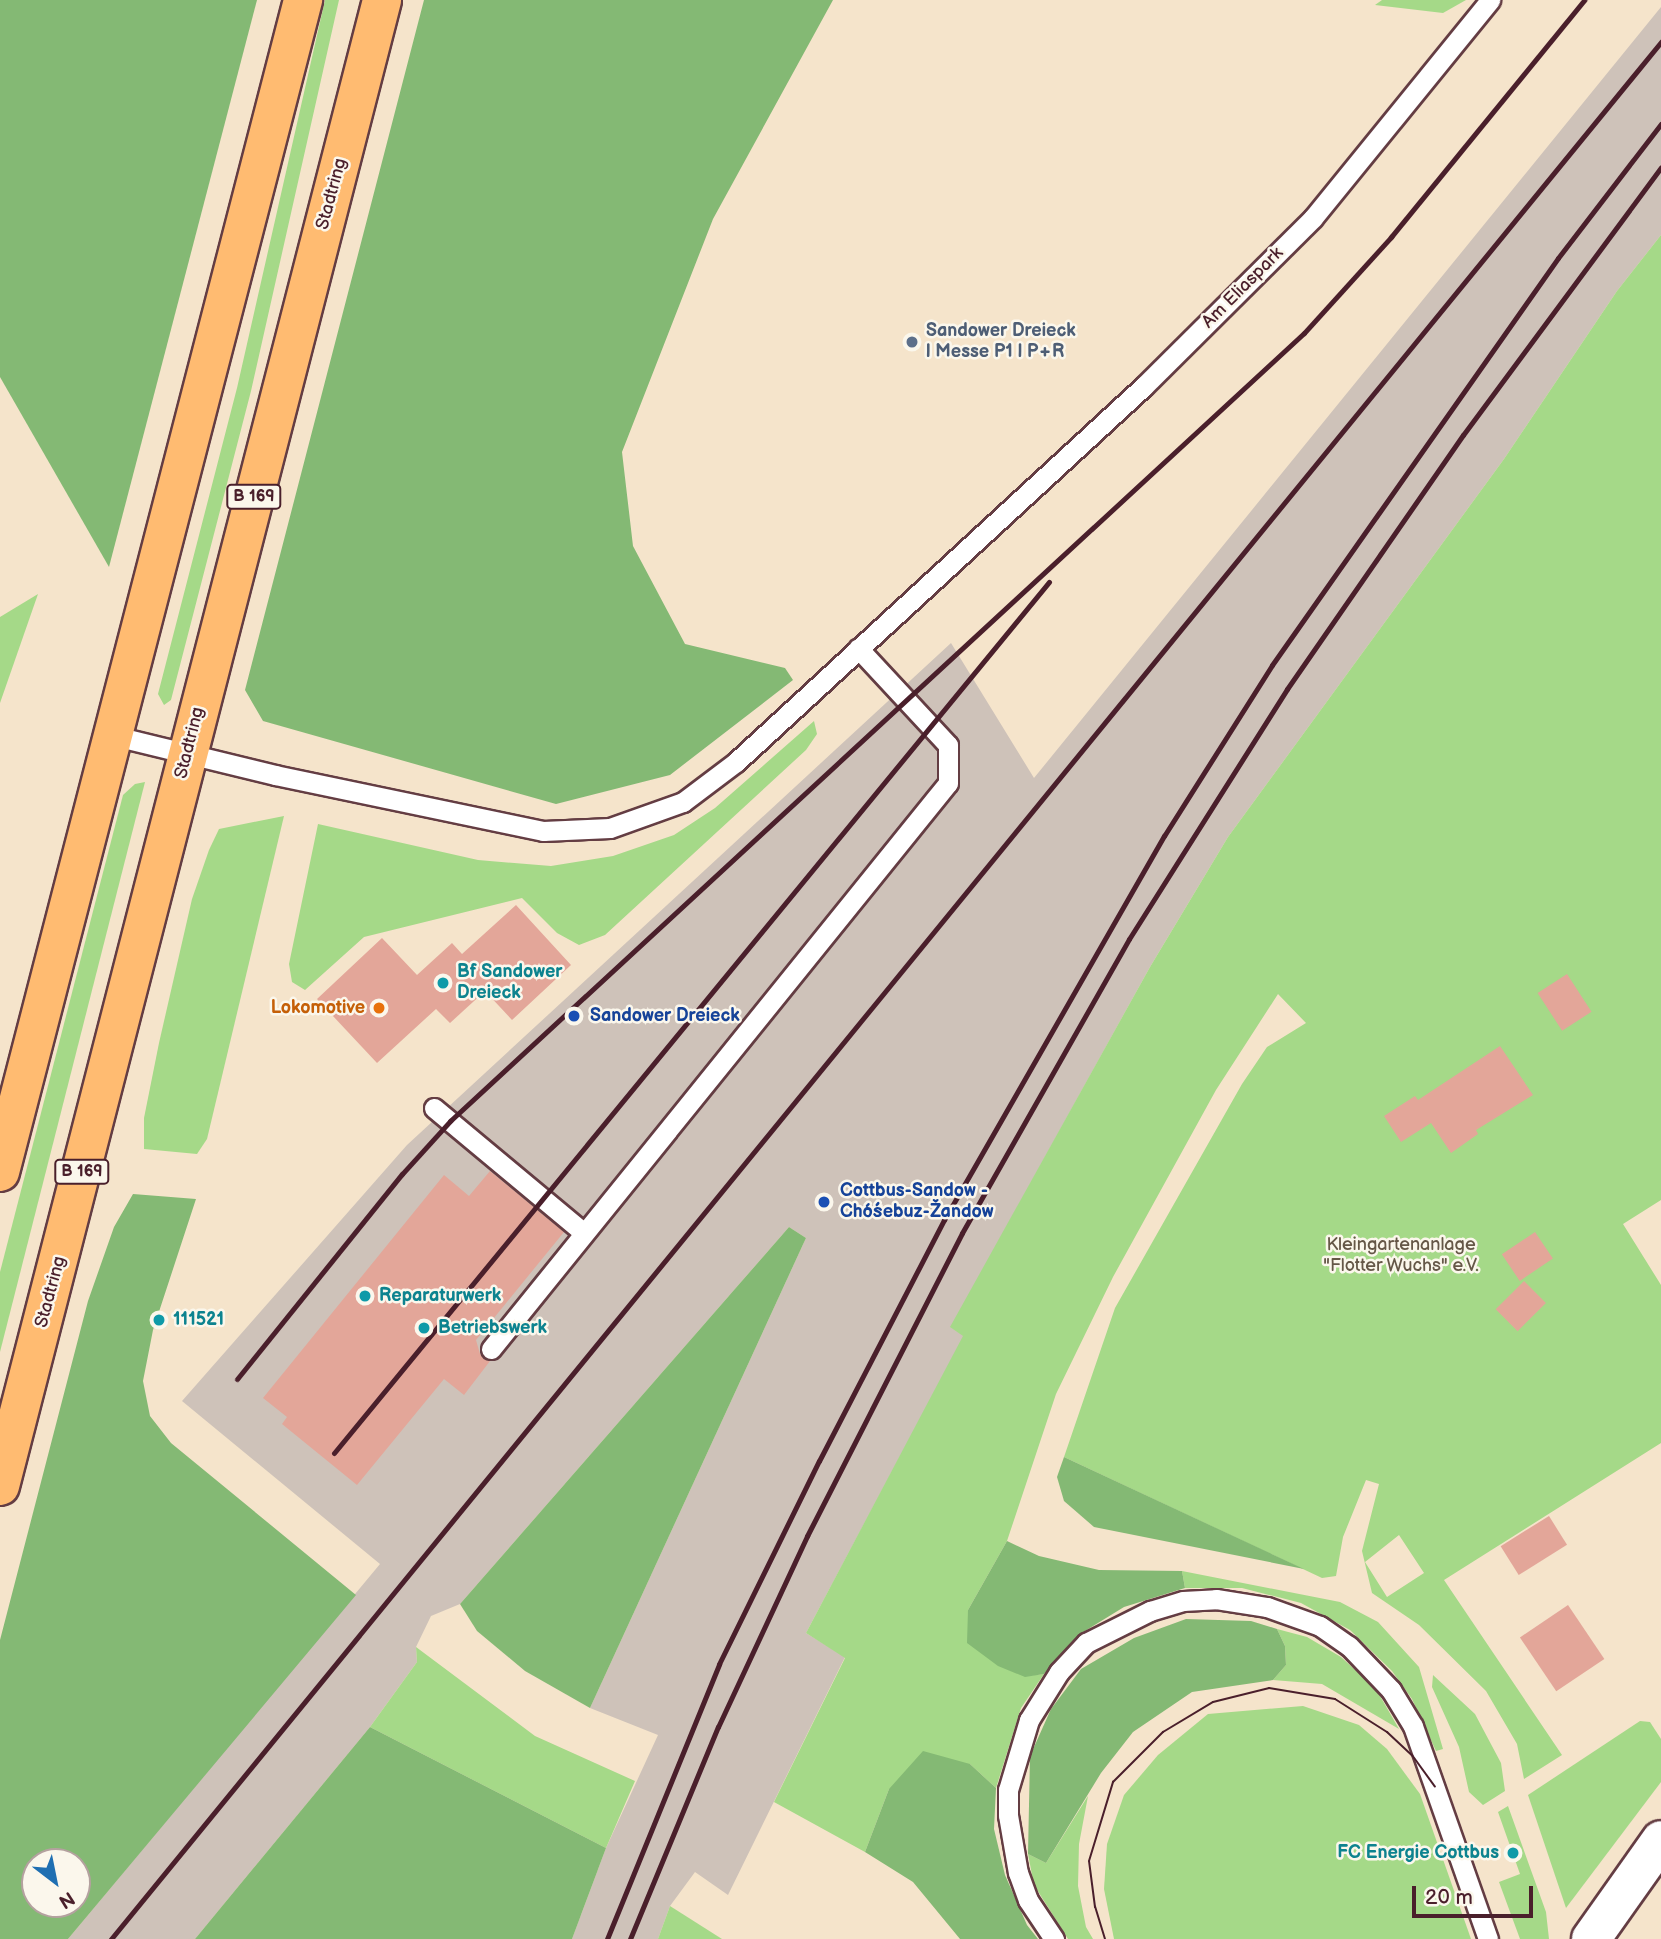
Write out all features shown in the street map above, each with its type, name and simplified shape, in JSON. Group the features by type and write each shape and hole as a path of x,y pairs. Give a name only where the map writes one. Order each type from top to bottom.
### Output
{"main road":[{"path":"0,1172 115,736 303,0"},
{"name":"Stadtring","path":"0,1486 382,0"}],"street":[{"path":"1591,1939 1661,1840"}],"lane":[{"name":"Am Eliaspark","path":"115,736 350,792 542,831 610,828 683,802 736,762 1144,386 1313,218 1490,0"},
{"path":"491,1349 948,783 948,745 858,648"},
{"path":"434,1108 584,1233"},
{"path":"1054,1939 1028,1900 1018,1873 1008,1815 1008,1790 1028,1720 1059,1672 1086,1643 1150,1611 1216,1599 1267,1607 1320,1626 1349,1646 1391,1690 1413,1726 1488,1939"}],"shaded area":[{"path":"1661,7 1661,235 1617,291 1504,459 1228,837 1150,967 951,1327 964,1336 806,1633 845,1657 728,1895 695,1872 670,1906 658,1939 572,1939 606,1848 658,1735 590,1708 806,1238 789,1227 460,1604 431,1616 416,1647 417,1662 370,1727 195,1939 68,1939 85,1918 91,1918 91,1911 380,1564 182,1401 407,1145 951,643 1034,778"}],"green space":[{"path":"0,0 257,0 109,567 0,377"},
{"path":"325,0 339,0 251,391 171,700 164,705 158,694 237,388"},
{"path":"424,0 833,0 713,219 622,452 633,546 685,644 785,668 793,680 670,775 556,804 263,721 245,690"},
{"path":"1382,0 1466,0 1443,13 1375,5"},
{"name":"Kleingartenanlage \"Flotter Wuchs\" e.V.","path":"1661,235 1661,1200 1623,1224 1661,1285 1661,1443 1444,1580 1562,1755 1524,1779 1517,1744 1486,1691 1419,1625 1372,1593 1362,1551 1379,1484 1366,1480 1343,1537 1336,1576 1322,1578 1064,1457 1115,1308 1242,1084 1267,1047 1306,1023 1278,994 1216,1090 1113,1277 1056,1394 1007,1541 968,1610 1025,1676 1044,1674 1021,1708 996,1788 970,1764 889,1789 865,1852 774,1802 845,1658 806,1633 963,1336 950,1327 1150,967 1228,837 1504,459 1617,291","holes":["1399,1535 1424,1573 1387,1597 1365,1562"]},
{"path":"38,594 0,703 0,617"},
{"path":"814,721 817,734 806,750 605,935 579,945 557,933 522,898 364,937 305,990 292,982 289,964 318,824 478,860 551,866 613,856 674,835 715,808"},
{"path":"145,782 0,1352 0,1272 123,795 135,784"},
{"path":"284,816 207,1139 197,1154 144,1149 144,1118 159,1043 192,899 209,850 219,829"},
{"path":"133,1194 196,1199 153,1330 143,1381 150,1416 171,1443 356,1595 91,1912 91,1848 21,1848 21,1918 86,1918 68,1939 0,1939 0,1640 88,1301 114,1227"},
{"path":"789,1227 806,1238 590,1708 525,1671 477,1631 460,1604"},
{"path":"1064,1457 1304,1569 1094,1527 1064,1501 1057,1477"},
{"path":"1007,1541 1039,1556 1099,1570 1182,1571 1185,1588 1124,1607 1080,1634 1044,1674 1025,1677 998,1666 967,1643 968,1610"},
{"path":"1182,1571 1340,1602 1378,1622 1419,1667 1443,1749 1436,1751 1412,1699 1392,1671 1350,1630 1301,1603 1242,1588 1185,1588"},
{"path":"1186,1619 1251,1621 1277,1629 1285,1646 1286,1665 1273,1680 1192,1692 1133,1732 1101,1773 1046,1863 1028,1854 1030,1756 1051,1709 1081,1669 1134,1638"},
{"path":"1277,1629 1307,1637 1341,1657 1376,1689 1399,1729 1322,1684 1273,1680 1286,1665 1285,1646"},
{"path":"416,1647 535,1736 635,1781 606,1848 370,1727 417,1662"},
{"path":"1433,1675 1475,1714 1501,1763 1505,1791 1483,1805 1469,1792 1459,1747 1432,1687"},
{"path":"1303,1706 1359,1725 1387,1749 1420,1794 1471,1939 1114,1939 1104,1889 1107,1844 1124,1795 1158,1755 1208,1714"},
{"path":"1640,1721 1650,1722 1661,1739 1661,1782 1566,1908 1528,1795"},
{"path":"370,1727 606,1848 572,1939 195,1939"},
{"path":"923,1751 970,1764 996,1788 994,1829 1005,1875 1027,1925 1038,1939 960,1939 913,1882 865,1852 889,1789"},
{"path":"1088,1796 1079,1844 1078,1886 1086,1927 1093,1939 1068,1939 1034,1885 1028,1854 1046,1863"},
{"path":"1508,1806 1546,1912 1549,1939 1520,1939 1499,1882 1520,1874 1498,1812"},
{"path":"670,1906 722,1939 658,1939"}],"building":[{"name":"Bf Sandower Dreieck","path":"516,905 571,965 512,1020 485,991 450,1023 436,1009 377,1063 317,999 382,938 417,975 452,943 462,954"},
{"path":"1567,974 1592,1012 1562,1031 1538,993"},
{"path":"1500,1046 1533,1095 1476,1130 1478,1134 1451,1153 1431,1123 1401,1142 1384,1116 1415,1096 1418,1100"},
{"name":"Betriebswerk","path":"490,1171 564,1232 476,1340 480,1354 490,1361 464,1395 444,1379 357,1485 282,1424 287,1417 263,1398 444,1175 469,1196"},
{"path":"1535,1232 1553,1259 1520,1281 1502,1254"},
{"path":"1524,1281 1546,1303 1518,1331 1496,1309"},
{"path":"1549,1516 1567,1545 1519,1575 1501,1546"},
{"path":"1568,1605 1604,1659 1556,1691 1520,1637"}],"tram line":[{"path":"1105,1939 1095,1907 1089,1861 1113,1782 1163,1732 1213,1702 1269,1688 1335,1699 1387,1732 1412,1755 1435,1787"}],"railway":[{"path":"237,1379 402,1174 450,1121 1304,333 1391,237 1584,0"},
{"path":"111,1939 1661,42"},
{"path":"607,1939 719,1664 819,1461 944,1220 1164,836 1272,665 1558,258 1661,124"},
{"path":"630,1939 718,1727 807,1536 962,1233 1129,939 1287,689 1463,435 1661,167"},
{"path":"334,1453 1049,582"}],"place":[{"name":"Sandower Dreieck | Messe P1 | P+R","path":"912,342"},
{"name":"Bf Sandower Dreieck","path":"443,983"},
{"name":"Lokomotive","path":"379,1008"},
{"name":"Sandower Dreieck","path":"574,1016"},
{"name":"Cottbus-Sandow - Chóśebuz-Žandow","path":"824,1202"},
{"name":"Reparaturwerk","path":"365,1296"},
{"name":"111521","path":"159,1320"},
{"name":"Betriebswerk","path":"424,1328"},
{"name":"FC Energie Cottbus","path":"1513,1853"}]}
